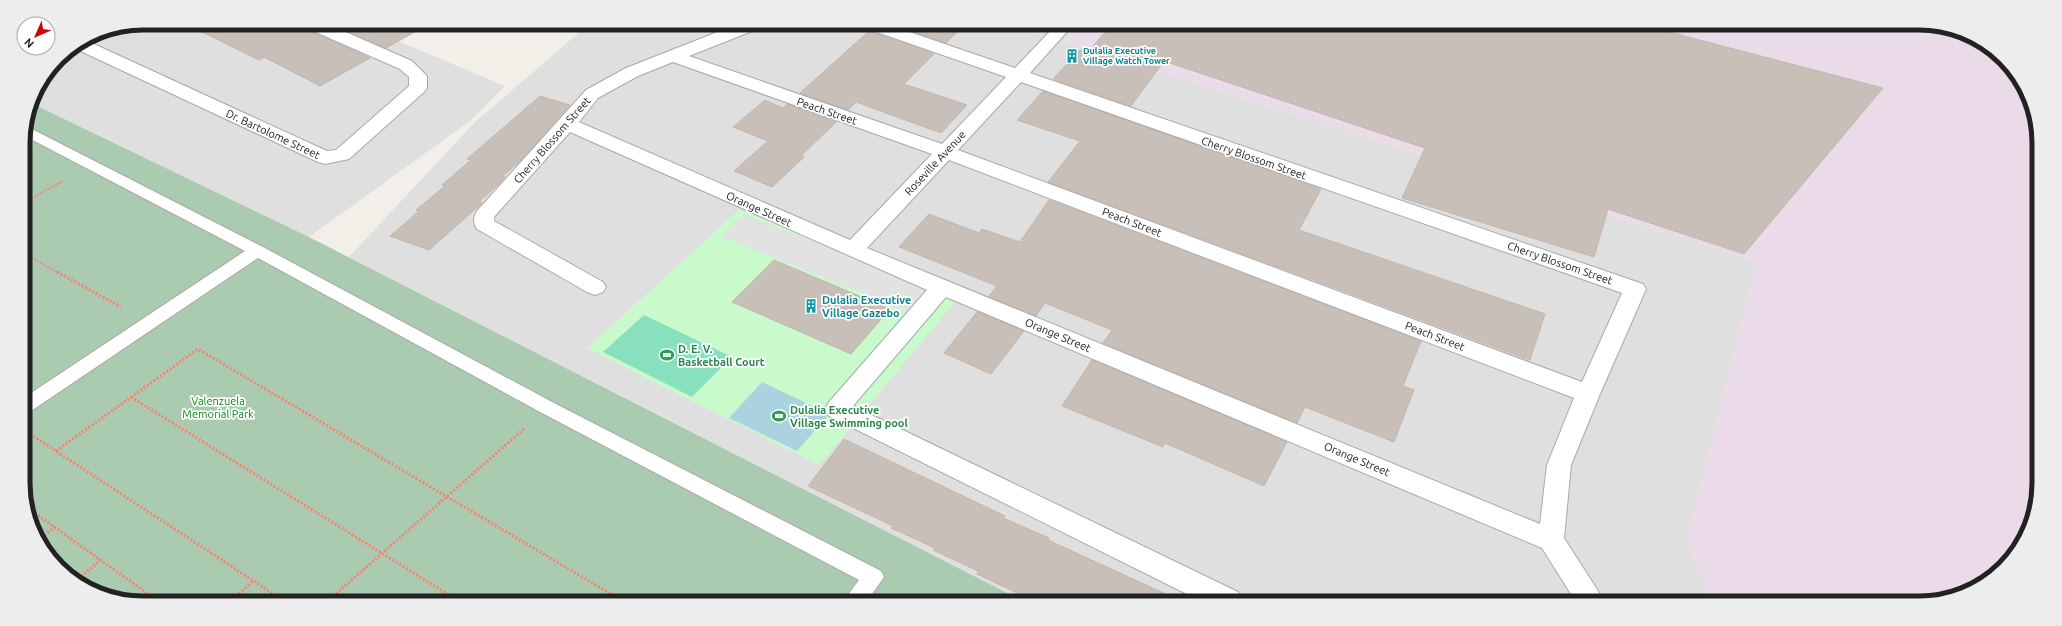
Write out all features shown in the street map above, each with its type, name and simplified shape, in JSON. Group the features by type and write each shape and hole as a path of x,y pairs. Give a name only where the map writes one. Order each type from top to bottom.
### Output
{"street":[{"name":"Dr. Bartolome Street","path":"84,46 325,158 342,155 418,88 418,76 406,65 326,30"},
{"name":"Cherry Blossom Street","path":"595,288 484,224 484,216 592,94 632,72 739,30"},
{"name":"Cherry Blossom Street","path":"888,30 1017,76 1635,289 1588,394"},
{"name":"Roseville Avenue","path":"853,250 1060,30"},
{"name":"Peach Street","path":"674,56 945,152 1588,394"},
{"name":"Orange Street","path":"567,124 853,250 1551,540"},
{"path":"942,287 837,409 1218,596"},
{"path":"1587,596 1551,540 1559,465 1588,394"}],"lane":[{"path":"30,133 257,251 548,408 874,577 857,596"},
{"path":"30,403 257,251"}],"path":[{"path":"30,199 92,165"},
{"path":"30,257 149,323"},
{"path":"56,450 198,349 614,596"},
{"path":"131,397 450,596"},
{"path":"333,596 548,408"},
{"path":"30,433 276,596"},
{"path":"34,512 150,596"},
{"path":"44,536 55,527"},
{"path":"80,577 101,560"},
{"path":"236,596 253,581"}],"shaded area":[{"path":"143,30 372,30 505,86 470,121 309,237 37,106 49,80 63,63 80,49 100,39 121,32"},
{"path":"582,30 1029,30 1041,34 1045,30 1074,30 1064,41 1757,262 1687,541 1710,596 1013,596 349,257 474,123"},
{"path":"1074,30 1919,30 1948,34 1969,42 1982,49 1993,58 2013,80 2026,107 2031,128 2032,483 2028,512 2020,533 2013,546 1999,563 1988,573 1969,584 1941,594 1926,596 1710,596 1687,541 1757,262 1064,41"},
{"path":"744,214 935,290 915,315 721,236"}],"green space":[{"name":"Valenzuela Memorial Park","path":"37,106 309,237 1013,596 143,596 114,592 87,581 74,573 63,563 49,546 36,519 31,498 30,136"},
{"path":"740,209 957,300 819,465 587,348"},
{"name":"D. E. V. Basketball Court","path":"644,315 732,357 692,397 603,352"}],"water":[{"name":"Dulalia Executive Village Swimming pool","path":"762,382 829,414 797,451 729,418"}],"building":[{"path":"198,30 307,30 370,58 320,86 264,57 259,60"},
{"path":"346,30 418,30 386,48"},
{"path":"908,30 959,30 946,43"},
{"path":"1107,30 1661,30 1883,88 1744,254 1608,209 1594,257 1402,198 1425,148 1164,61 1131,106 1053,79 1080,50 1088,52"},
{"path":"869,31 934,54 904,84 967,105 941,133 856,102 848,110 800,93"},
{"path":"1043,91 1321,189 1299,230 1545,314 1530,360 1048,182 1080,141 1017,120"},
{"path":"540,96 570,105 521,160 503,176 505,177 501,182 479,202 482,203 429,250 390,236 419,211 416,210 445,186 442,185 471,160 467,159"},
{"path":"765,100 783,108 787,104 836,122 801,156 804,157 772,187 734,171 768,141 733,127"},
{"path":"1049,200 1421,341 1403,386 1414,390 1394,442 1305,407 1297,423 1103,343 1112,330 1045,303 1036,316 989,296 997,286 899,247 929,214 979,233 982,229 1020,242"},
{"name":"Dulalia Executive Village Gazebo","path":"774,260 890,309 851,354 732,302"},
{"path":"977,312 1024,331 991,374 944,353"},
{"path":"1092,360 1287,442 1264,486 1165,443 1163,447 1062,406"},
{"path":"844,439 1005,516 1003,518 1049,538 1048,540 1170,596 1023,596 977,574 978,571 933,550 935,548 891,528 893,526 808,486"}],"place":[{"name":"Dulalia Executive Village Watch Tower","path":"1072,56"},
{"name":"Dulalia Executive Village Gazebo","path":"811,306"},
{"name":"D. E. V. Basketball Court","path":"667,355"},
{"name":"Dulalia Executive Village Swimming pool","path":"779,416"}]}
